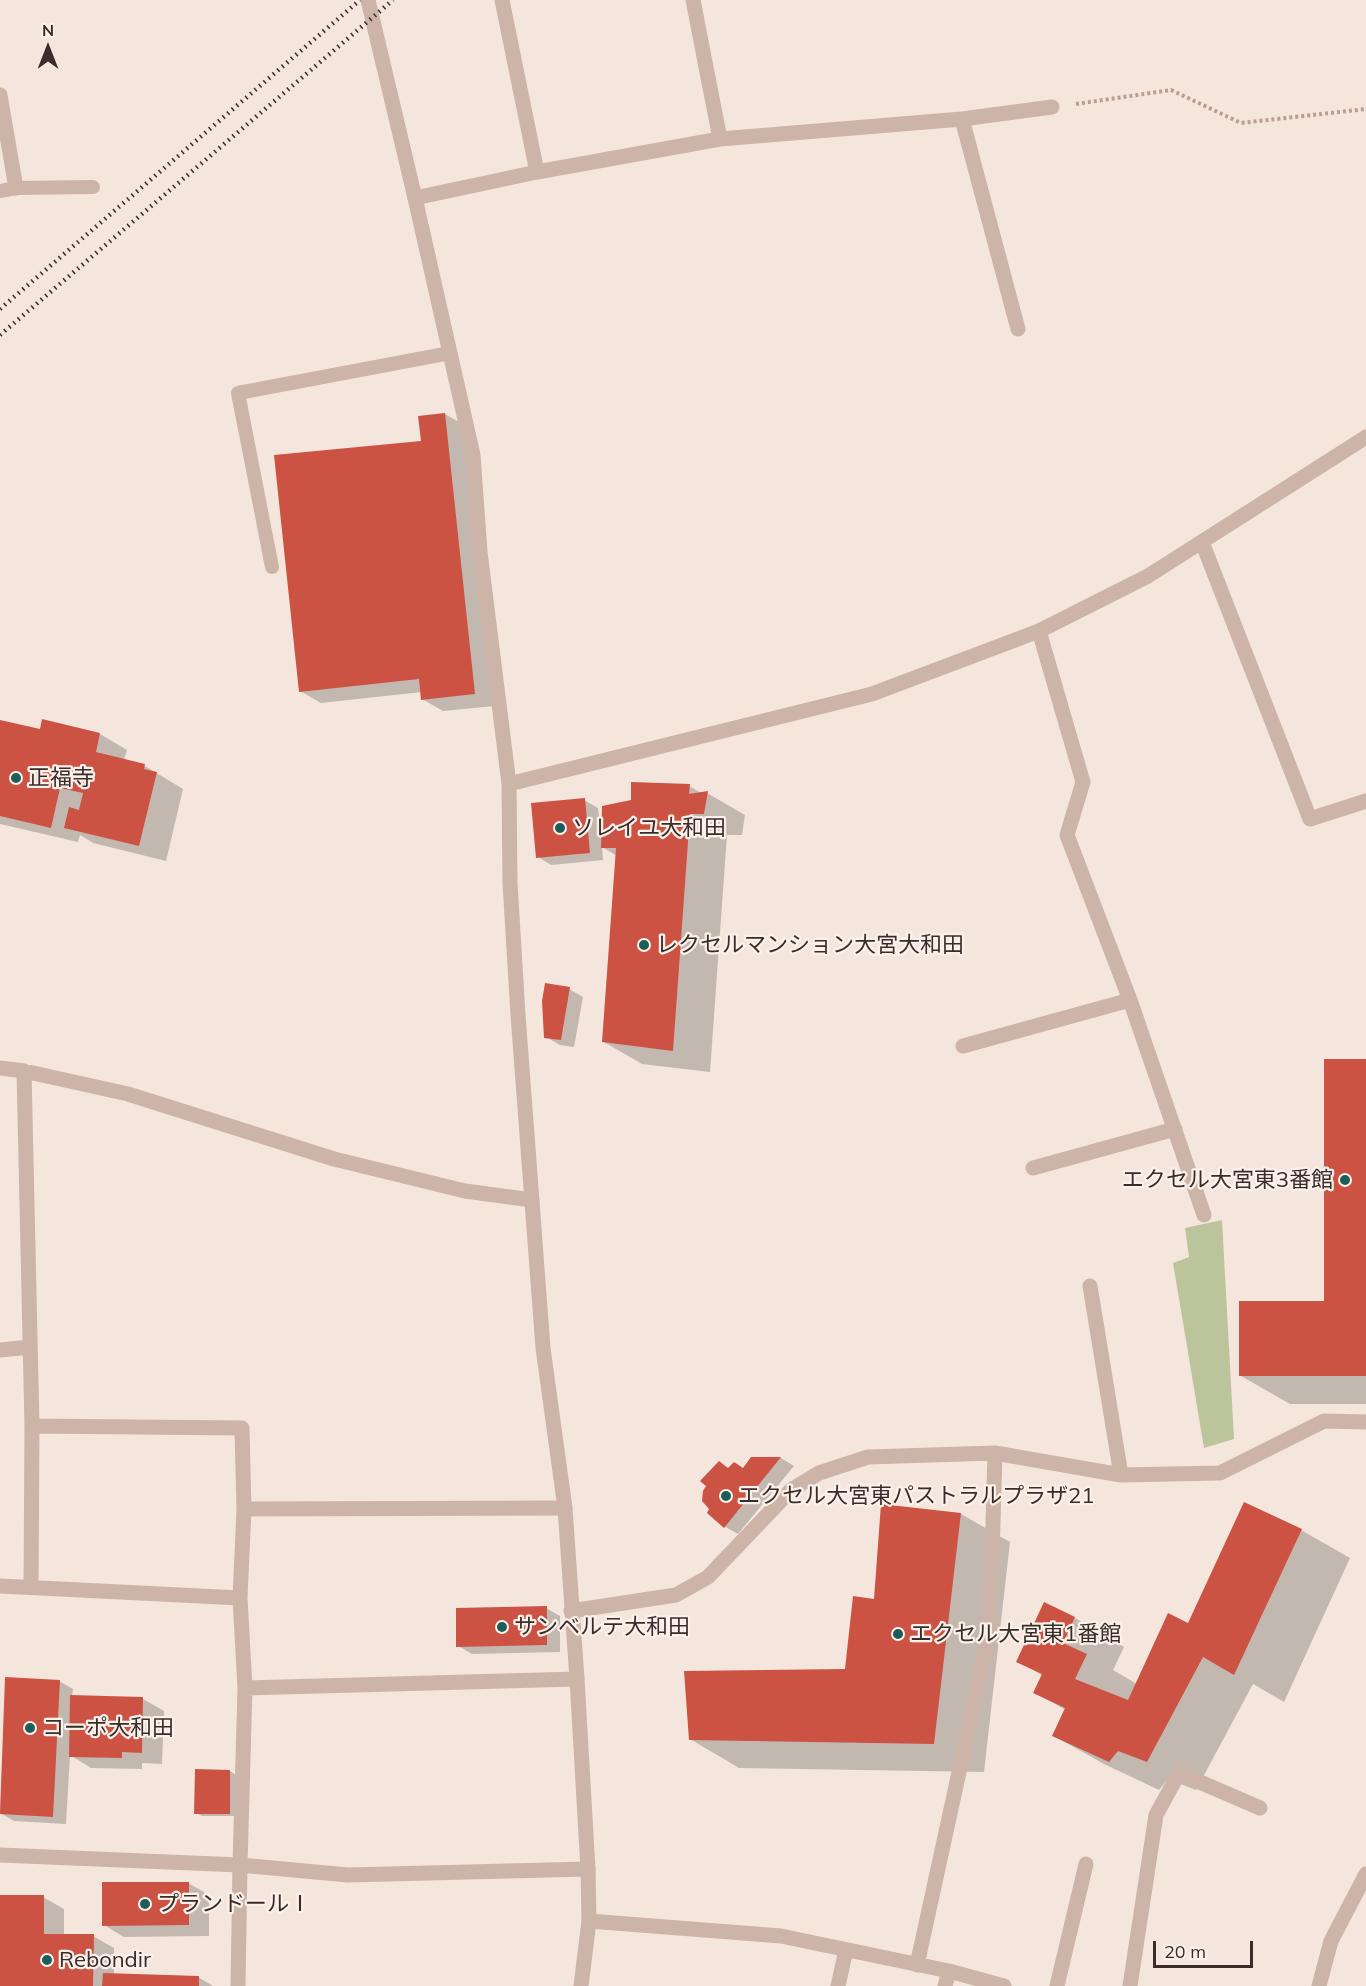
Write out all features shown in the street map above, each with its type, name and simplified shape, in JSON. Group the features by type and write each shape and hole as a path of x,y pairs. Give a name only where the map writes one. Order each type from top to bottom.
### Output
{"street":[{"path":"368,0 473,455 480,552 509,784 510,883 543,1348 565,1508 577,1679 589,1921 581,1986"},
{"path":"502,0 537,172"},
{"path":"693,0 720,139"},
{"path":"0,95 15,188"},
{"path":"415,198 537,172 720,139 962,119 1052,107"},
{"path":"962,119 1018,329"},
{"path":"509,784 872,694 1039,631 1148,576 1366,437"},
{"path":"1202,542 1310,819 1366,801"},
{"path":"1039,631 1083,782 1067,835 1130,1000 1204,1215"},
{"path":"963,1046 1130,1000"},
{"path":"0,1068 24,1071 128,1094 334,1159 465,1191 532,1200"},
{"path":"24,1071 32,1426 31,1587"},
{"path":"1033,1168 1175,1129"},
{"path":"1090,1286 1121,1475"},
{"path":"0,1350 30,1347"},
{"path":"571,1611 676,1595 708,1577 791,1490 819,1473 868,1457 995,1453 1121,1475 1220,1473 1324,1421 1366,1422"},
{"path":"32,1426 242,1428 244,1509 240,1598 245,1688 238,1986"},
{"path":"917,1965 990,1630 995,1453"},
{"path":"244,1509 565,1508"},
{"path":"0,1586 240,1598"},
{"path":"245,1688 577,1679"},
{"path":"1130,1986 1156,1815 1179,1773 1260,1808"},
{"path":"0,1855 240,1865 348,1875 588,1869"},
{"path":"1057,1986 1086,1864"},
{"path":"1319,1986 1331,1941 1366,1874"},
{"path":"589,1921 781,1936 917,1965 947,1979 1004,1986"},
{"path":"838,1986 846,1950"}],"lane":[{"path":"0,191 15,188 93,187"},
{"path":"272,567 238,393 450,352"}],"path":[{"path":"1052,107 1171,90 1241,123 1366,109"}],"green space":[{"path":"1222,1220 1234,1439 1204,1448 1173,1263 1189,1257 1185,1228"}],"building":[{"path":"445,413 475,694 421,700 419,679 299,692 274,455 421,441 418,416"},
{"path":"42,719 100,733 96,752 145,764 144,769 157,772 139,846 64,828 69,807 79,810 83,793 60,788 51,828 0,816 0,720 40,729"},
{"name":"レクセルマンション大宮大和田","path":"631,782 690,784 689,794 708,791 704,814 690,814 673,1051 602,1042 616,848 601,848 602,806 631,800"},
{"name":"ソレイユ大和田","path":"585,798 590,853 536,858 531,803"},
{"path":"545,983 570,987 561,1040 544,1038 542,1001"},
{"name":"エクセル大宮東3番館","path":"1324,1059 1366,1059 1366,1376 1239,1376 1239,1301 1324,1301"},
{"name":"エクセル大宮東パストラルプラザ21","path":"751,1457 781,1457 724,1528 707,1513 709,1509 702,1501 706,1486 700,1481 719,1461 728,1468 734,1462 743,1468"},
{"path":"1244,1502 1302,1529 1234,1675 1203,1657 1147,1762 1118,1751 1109,1762 1052,1736 1065,1708 1033,1693 1042,1674 1016,1662 1044,1602 1075,1617 1063,1643 1087,1654 1075,1679 1128,1700 1168,1613 1188,1623"},
{"name":"エクセル大宮東1番館","path":"881,1504 961,1513 934,1744 689,1740 684,1671 845,1669 853,1596 874,1599"},
{"name":"サンベルテ大和田","path":"547,1606 547,1645 456,1647 456,1608"},
{"name":"コーポ大和田","path":"5,1677 60,1680 53,1817 0,1814"},
{"path":"70,1695 143,1697 142,1753 122,1752 122,1758 69,1757"},
{"path":"195,1769 230,1770 230,1814 194,1814"},
{"name":"プランドールⅠ","path":"102,1882 189,1882 189,1925 102,1926"},
{"name":"Rebondir","path":"0,1895 44,1895 44,1934 94,1934 93,1986 0,1986"},
{"path":"103,1973 199,1976 199,1986 102,1986"}],"railway":[{"path":"0,309 360,0"},
{"path":"0,335 393,0"}],"place":[{"name":"正福寺","path":"16,778"},
{"name":"ソレイユ大和田","path":"560,828"},
{"name":"レクセルマンション大宮大和田","path":"644,945"},
{"name":"エクセル大宮東3番館","path":"1345,1180"},
{"name":"エクセル大宮東パストラルプラザ21","path":"726,1496"},
{"name":"サンベルテ大和田","path":"502,1627"},
{"name":"エクセル大宮東1番館","path":"898,1634"},
{"name":"コーポ大和田","path":"30,1728"},
{"name":"プランドールⅠ","path":"145,1904"},
{"name":"Rebondir","path":"47,1960"}]}
